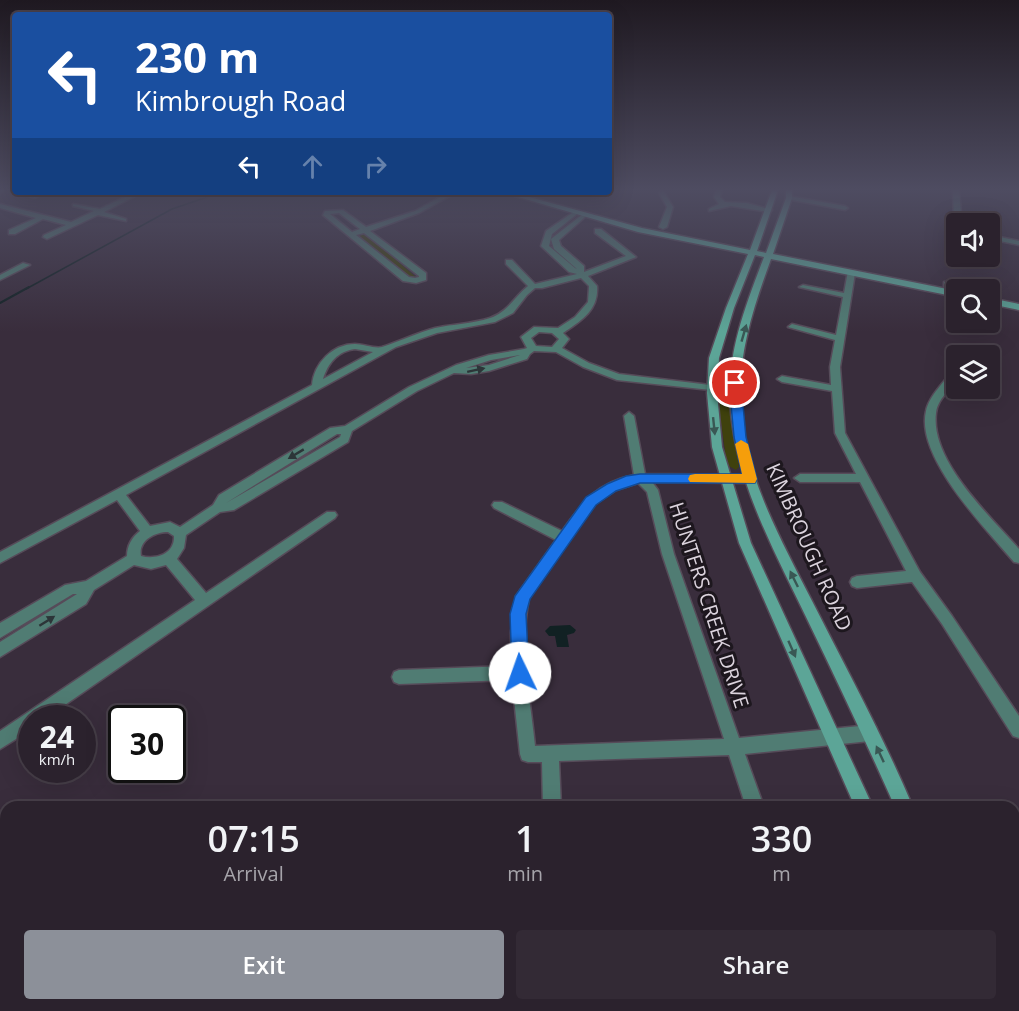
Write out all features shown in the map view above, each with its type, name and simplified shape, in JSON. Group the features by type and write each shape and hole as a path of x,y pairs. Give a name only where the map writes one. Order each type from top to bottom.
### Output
{"street":[{"path":"353,237 406,279 416,281 423,278 423,275 374,237"},
{"path":"548,237 545,246 593,286 594,301 588,310 559,332"},
{"path":"0,558 380,351 418,335 501,317 510,311 524,293 533,286 542,286 632,257 606,237"},
{"path":"698,237 946,284"},
{"path":"705,237 754,249"},
{"path":"759,237 718,342 712,388 717,447 724,479 745,543 810,692 861,801"},
{"name":"KIMBROUGH ROAD","path":"776,237 739,350 735,391 743,453 760,508 901,801"},
{"path":"1000,239 1019,243"},
{"path":"771,252 851,273 946,292"},
{"path":"509,262 533,286"},
{"path":"0,278 26,264"},
{"path":"851,273 835,367 840,433 915,576 947,620 1019,730"},
{"path":"803,287 848,296"},
{"path":"1000,294 1019,298"},
{"path":"1000,303 1019,307"},
{"path":"792,327 839,338"},
{"path":"180,533 217,508 223,498 334,431 348,429 413,389 463,364 503,360 516,351 544,350 556,348 564,339 559,332 543,328 532,331 528,333 526,341 530,350"},
{"path":"317,385 317,378 328,358 337,349 359,348 380,351"},
{"path":"556,348 586,365 617,377 735,391"},
{"path":"782,379 836,389"},
{"path":"946,388 931,411 932,432 938,452 948,474 1019,557"},
{"name":"HUNTERS CREEK DRIVE","path":"629,416 640,478 652,490 668,554 753,801"},
{"path":"750,479 640,478 612,487 591,501 523,596 518,614 520,673 528,754 735,745 870,733"},
{"path":"800,478 862,478"},
{"path":"119,494 148,532"},
{"path":"498,505 564,538"},
{"path":"53,705 331,515"},
{"path":"135,558 133,549 136,543 148,532 170,527 180,533"},
{"path":"135,558 148,564 168,558 180,544 180,533"},
{"path":"0,631 70,589 89,586 135,558"},
{"path":"168,558 205,602"},
{"path":"857,582 915,576"},
{"path":"0,650 81,600 89,586"},
{"path":"399,677 520,673"},
{"path":"0,741 18,729"},
{"path":"550,753 552,801"}],"shaded area":[{"path":"359,237 370,237 417,278 410,278"},
{"path":"723,399 729,402 739,467 736,470 727,465 718,401"},
{"path":"570,625 576,630 567,635 569,647 557,647 555,636 549,636 545,631 550,626"}],"waterway":[{"path":"26,289 121,237"},
{"path":"0,303 29,287"}],"slow traffic":[{"path":"695,479 750,479 741,444"}],"route":[{"path":"520,673 518,614 523,596 591,501 612,487 640,478 750,479 735,406 735,383"}]}
